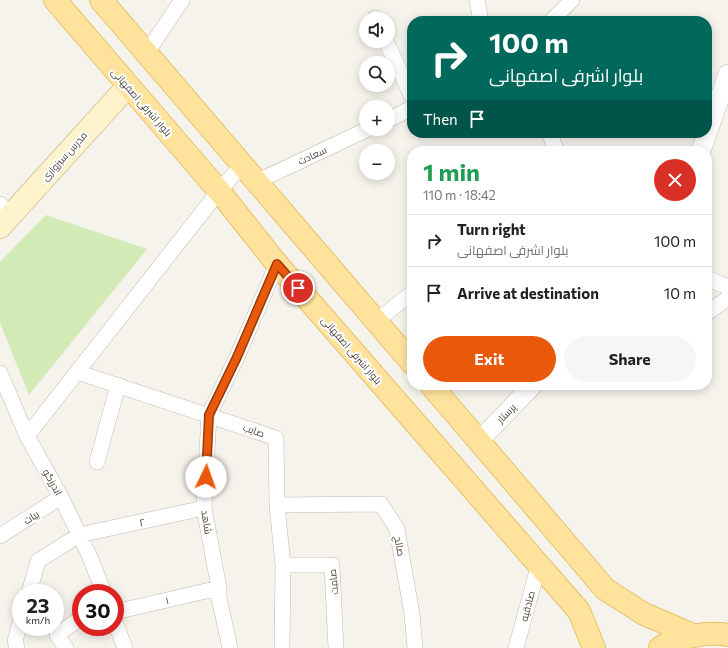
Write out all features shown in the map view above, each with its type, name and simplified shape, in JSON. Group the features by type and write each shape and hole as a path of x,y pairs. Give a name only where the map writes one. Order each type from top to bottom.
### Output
{"main road":[{"name":"بلوار اشرفی اصفهانی","path":"55,0 219,191 277,264 539,564 579,612 594,648"},
{"path":"101,0 407,356"},
{"name":"مدرس سبزواری","path":"3,216 128,86"},
{"path":"435,390 605,589 644,614 693,635"},
{"path":"660,648 665,644 693,635 726,634"}],"street":[{"path":"146,54 182,0"},
{"path":"477,0 480,16"},
{"path":"556,16 572,0"},
{"path":"389,48 407,86"},
{"path":"712,127 723,103 728,74"},
{"path":"395,116 407,110"},
{"name":"سعادت","path":"256,182 359,133"},
{"path":"27,436 219,191 242,165"},
{"name":"شاهد","path":"230,648 219,598 219,588 204,508 209,415 237,357 277,264"},
{"path":"712,280 728,287"},
{"path":"376,321 407,297"},
{"path":"712,310 728,298"},
{"name":"اندرزگو","path":"0,372 5,402 27,436 61,497 90,557 100,584"},
{"name":"صایب","path":"77,372 276,438 277,505 283,565 282,648"},
{"path":"97,462 118,385"},
{"name":"پرستار","path":"478,441 528,390"},
{"name":"بیات","path":"2,530 61,497"},
{"name":"صالح","path":"277,505 381,504 397,530 412,614 415,648"},
{"name":"۲","path":"79,535 204,508"},
{"path":"32,584 38,561 79,535"},
{"name":"صادقیه","path":"516,648 539,564"},
{"name":"صامت","path":"283,565 332,565 336,648"},
{"name":"۱","path":"124,610 219,588"},
{"path":"66,648 57,635 72,624"},
{"path":"16,636 15,641 17,648"},
{"path":"120,636 125,648"}],"green space":[{"path":"46,215 147,249 29,395 0,323 0,262"}],"route":[{"path":"206,477 209,415 237,357 277,264 298,288"}]}
